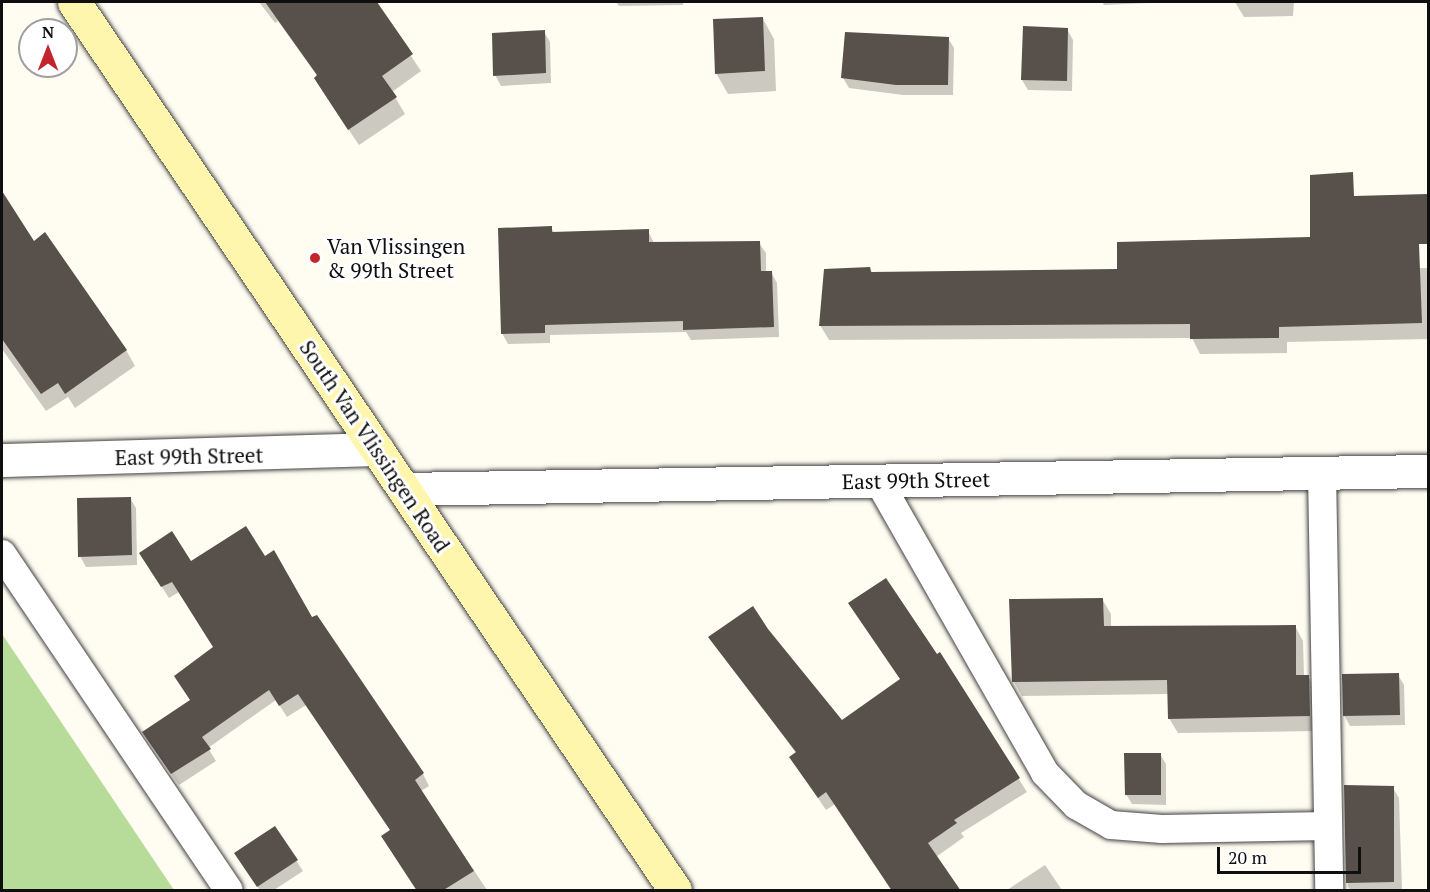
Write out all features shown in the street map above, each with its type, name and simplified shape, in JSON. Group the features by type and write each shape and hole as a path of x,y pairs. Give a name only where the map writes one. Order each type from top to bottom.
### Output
{"main road":[{"name":"South Van Vlissingen Road","path":"74,2 675,891"}],"street":[{"name":"East 99th Street","path":"2,460 377,449"},
{"name":"East 99th Street","path":"404,489 1428,471"}],"lane":[{"path":"1322,472 1329,891"},
{"path":"878,480 1045,773 1076,805 1111,825 1162,829 1328,826"},
{"path":"2,554 229,891"}],"green space":[{"path":"2,634 174,890 2,890"}],"building":[{"path":"265,2 377,2 413,54 382,76 397,97 348,130 314,78 317,75"},
{"path":"763,17 765,71 715,74 713,19"},
{"path":"1023,26 1068,28 1067,81 1021,80"},
{"path":"545,30 546,73 493,76 492,33"},
{"path":"845,32 949,37 948,85 896,85 841,78"},
{"path":"1353,172 1354,196 1428,194 1428,244 1419,244 1422,323 1279,327 1279,338 1190,339 1190,324 819,326 824,269 870,267 871,272 1117,269 1117,242 1310,237 1310,175"},
{"path":"2,191 34,241 45,232 127,350 65,394 58,383 41,394 2,339"},
{"path":"552,226 552,232 649,229 649,242 760,241 761,271 772,271 774,327 683,330 683,321 545,325 545,333 501,334 498,228"},
{"path":"131,497 132,555 78,557 77,498"},
{"path":"246,526 265,556 274,550 312,617 317,615 424,773 415,780 474,871 442,891 417,891 381,836 390,830 298,694 279,706 269,690 202,737 211,749 171,774 142,732 190,700 174,676 213,647 172,582 161,587 139,553 172,531 191,561"},
{"path":"886,578 937,654 940,652 1020,778 954,820 957,823 928,843 961,891 892,891 826,792 818,798 789,757 796,752 708,637 753,606 768,629 842,720 900,679 848,603"},
{"path":"1103,598 1104,626 1296,625 1296,675 1309,675 1310,716 1168,719 1167,680 1012,682 1009,599"},
{"path":"1399,673 1400,715 1343,716 1342,674"},
{"path":"1124,753 1161,753 1161,795 1125,795"},
{"path":"1344,785 1394,786 1394,882 1346,883"},
{"path":"275,826 298,860 257,887 234,853"}],"place":[{"name":"Van Vlissingen & 99th Street","path":"315,258"}]}
